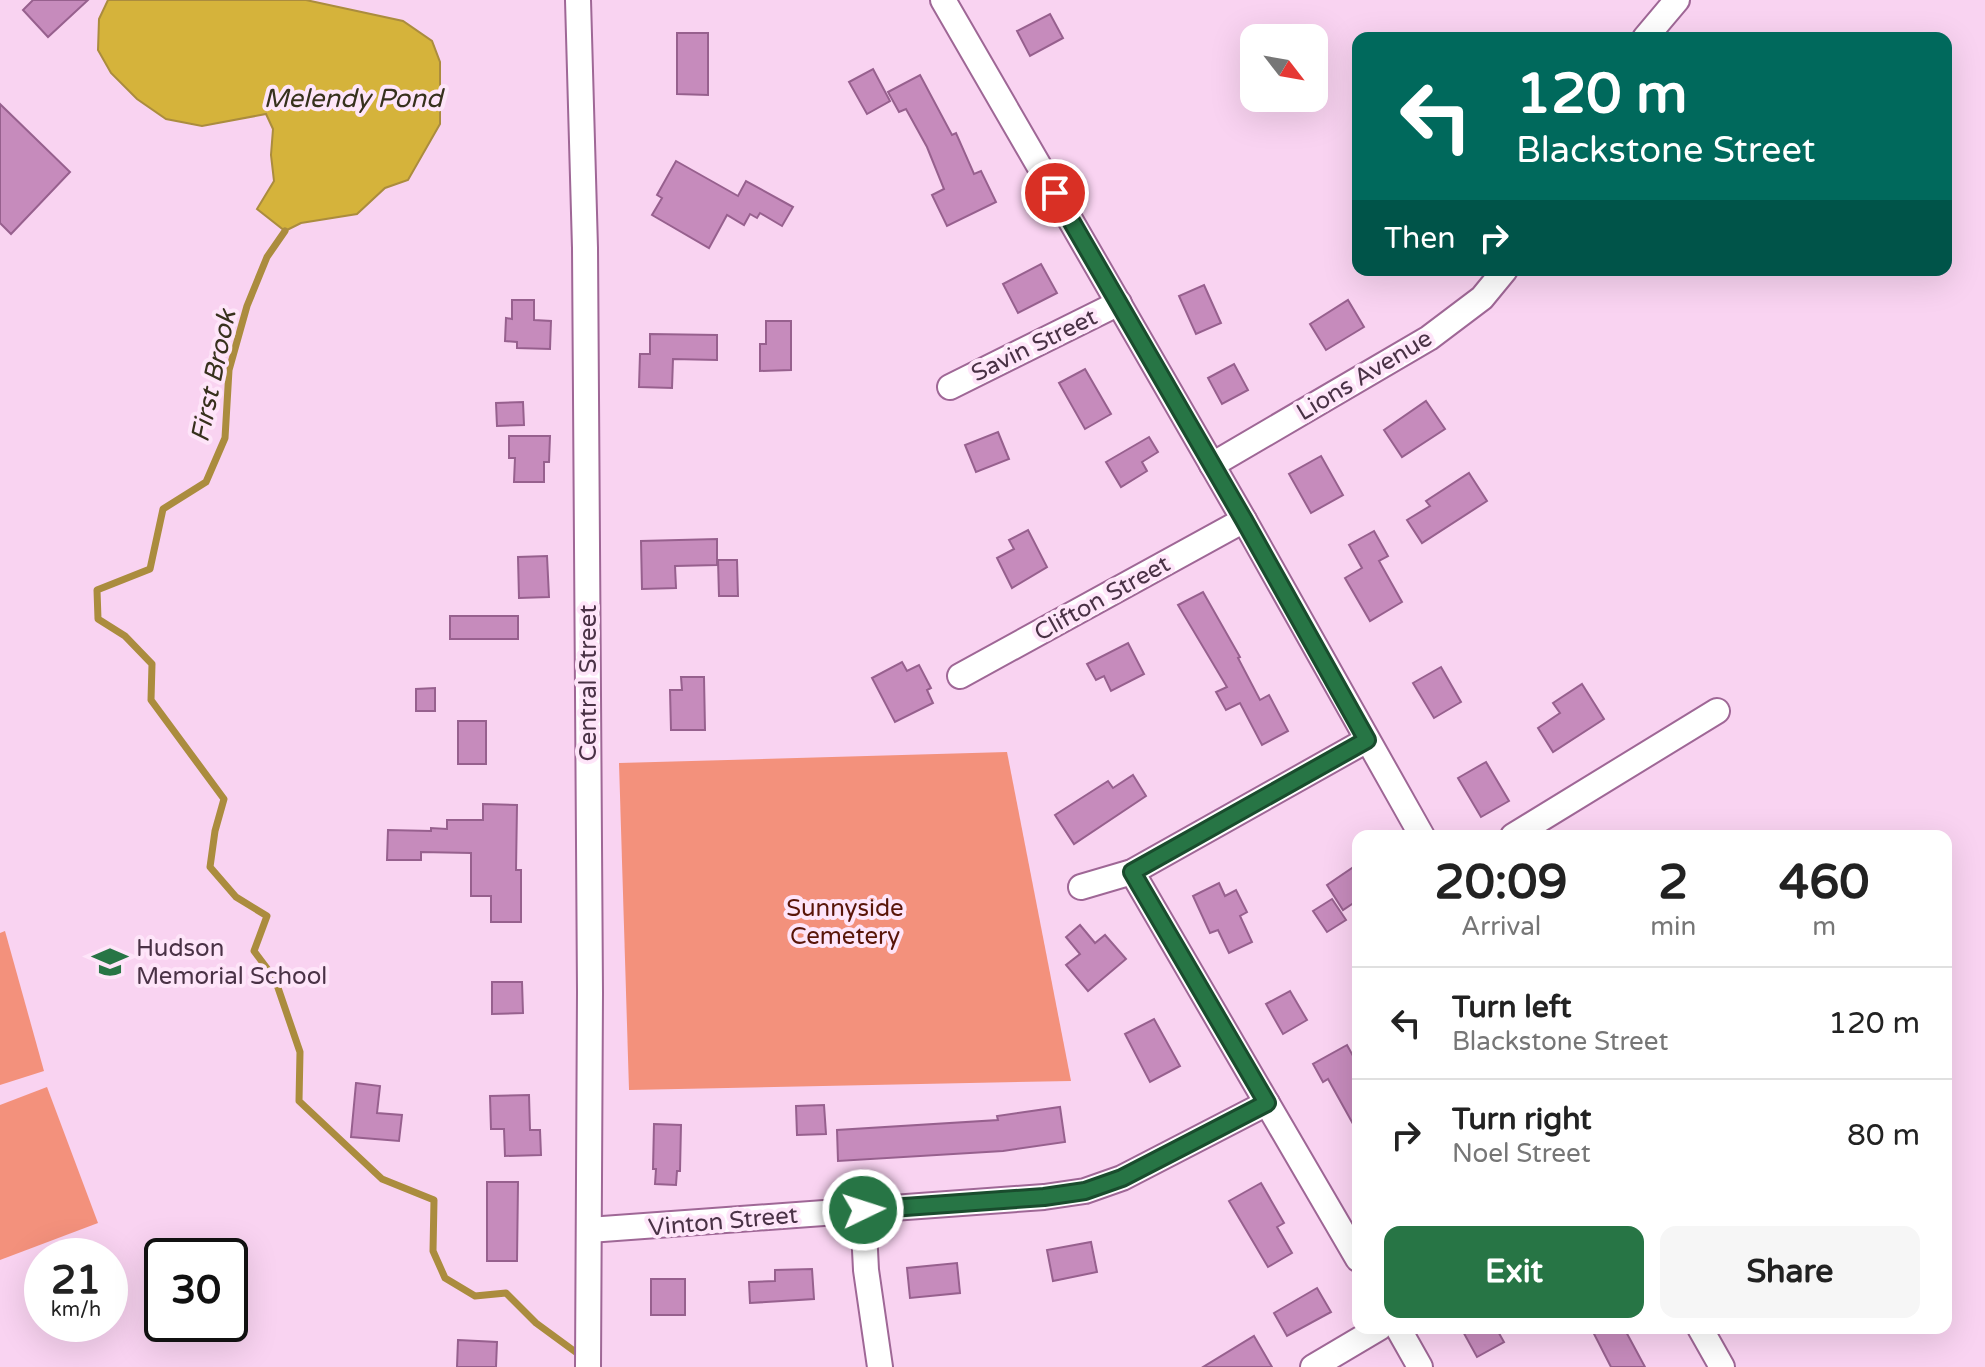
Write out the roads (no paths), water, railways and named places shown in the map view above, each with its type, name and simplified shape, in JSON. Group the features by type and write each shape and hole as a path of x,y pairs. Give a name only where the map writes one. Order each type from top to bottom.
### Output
{"street":[{"name":"Central Street","path":"578,0 585,248 588,1367"},
{"path":"943,0 1244,520 1419,830"},
{"path":"1650,32 1677,0"},
{"name":"Lions Avenue","path":"1212,465 1429,338 1482,298 1500,276"},
{"name":"Savin Street","path":"950,387 1119,303"},
{"name":"Clifton Street","path":"960,676 1244,520"},
{"path":"1523,830 1717,711"},
{"path":"1081,887 1132,872 1367,740"},
{"path":"1132,872 1352,1249"},
{"name":"Vinton Street","path":"589,1230 1044,1197 1085,1191 1122,1178 1267,1103"},
{"path":"863,1210 866,1270 880,1367"},
{"path":"1313,1367 1369,1334"},
{"path":"1401,1334 1420,1367"},
{"path":"1703,1334 1722,1367"}],"water":[{"name":"Melendy Pond","path":"108,0 306,0 403,21 432,41 440,62 440,124 408,180 385,188 357,214 301,223 285,231 257,209 274,181 271,155 273,129 266,114 202,126 166,119 137,99 111,73 98,50 99,19"}],"waterway":[{"name":"First Brook","path":"285,231 267,257 247,306 229,370 225,438 206,482 163,509 150,569 97,590 98,619 125,636 152,664 151,700 224,799 210,867 236,897 267,916 254,951 275,979 300,1052 299,1101 382,1179 434,1200 433,1251 445,1278 475,1296 506,1293 536,1323 581,1356"}],"place":[{"name":"Hudson Memorial School","path":"110,962"}],"park label":[{"name":"Sunnyside Cemetery","path":"845,922"}]}
